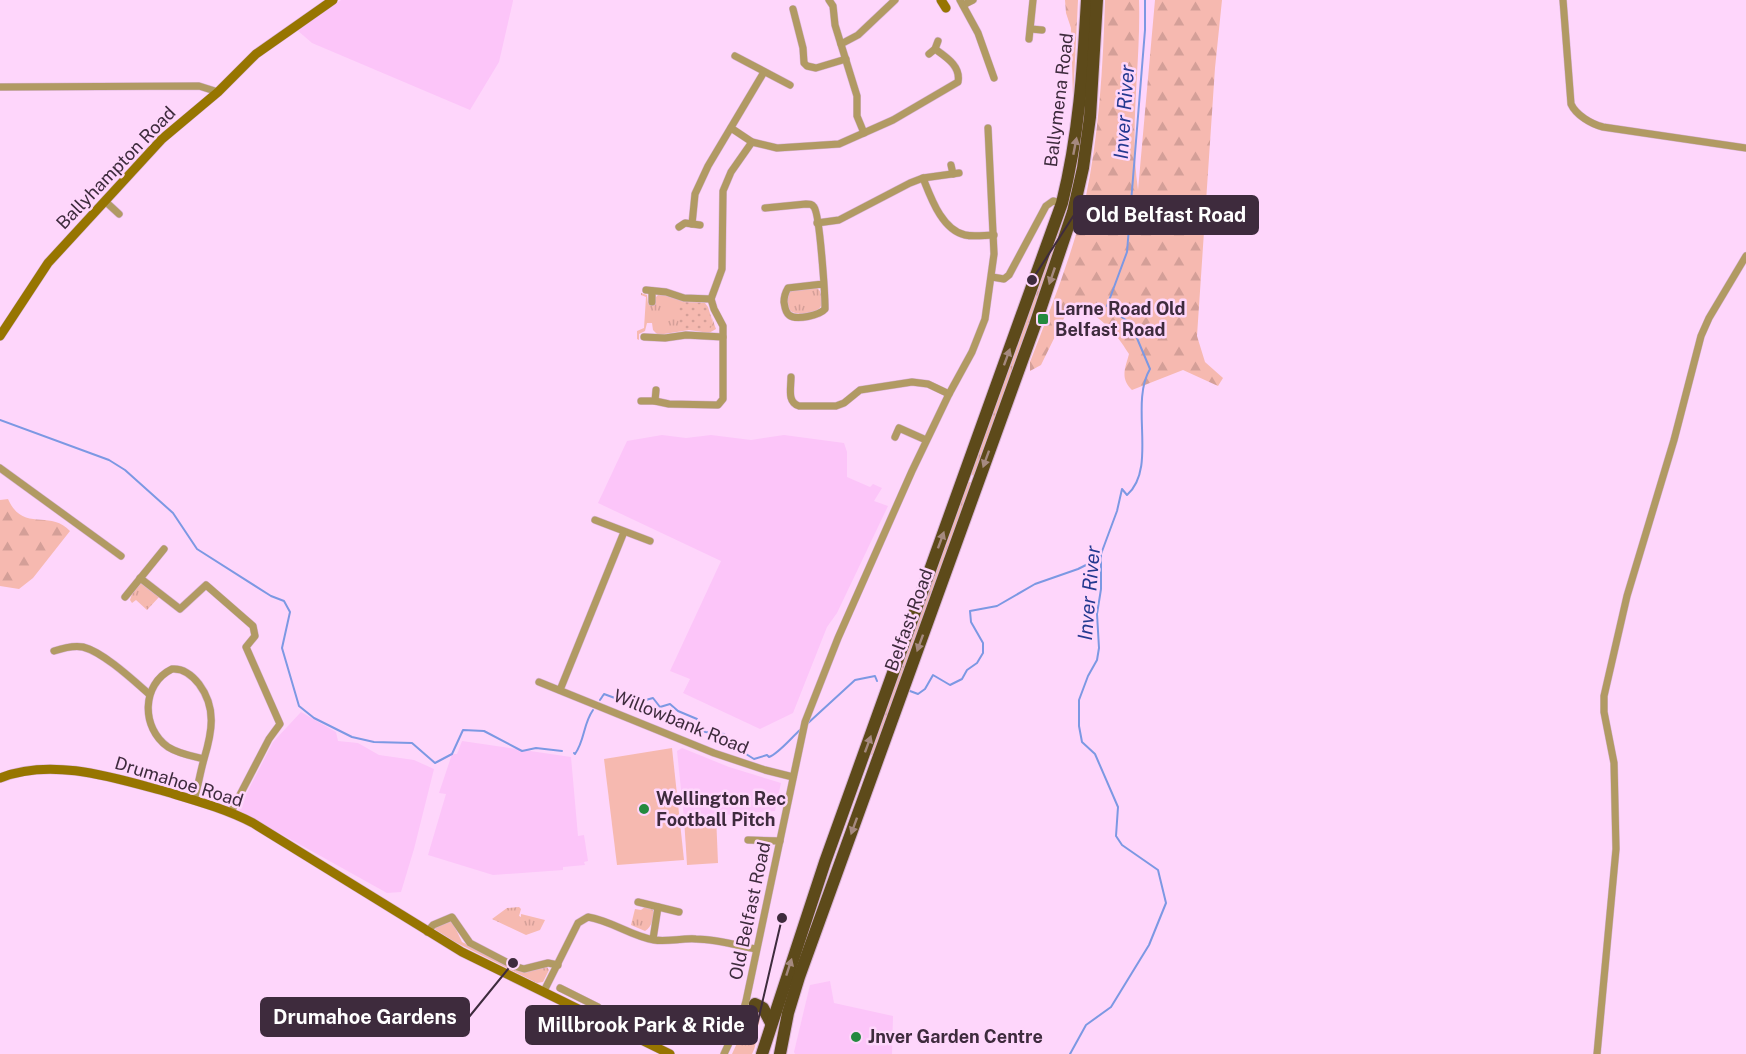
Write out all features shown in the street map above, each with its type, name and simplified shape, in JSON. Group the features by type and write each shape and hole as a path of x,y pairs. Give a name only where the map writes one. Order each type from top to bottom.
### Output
{"highway":[{"name":"Ballymena Road","path":"1062,203 1077,136 1087,0"},
{"name":"Ballymena Road","path":"1076,200 1090,117 1097,0"},
{"name":"Belfast Road","path":"780,1054 788,1013 799,977 1035,325 1076,200"},
{"name":"Belfast Road","path":"762,1054 825,862 1062,203"},
{"path":"750,1003 763,1008 771,1023"}],"main road":[{"name":"Ballyhampton Road","path":"0,336 48,263 162,139 218,92 256,54 333,0"},
{"name":"Drumahoe Road","path":"0,778 30,770 73,772 116,779 231,812 253,823 462,952 669,1054"}],"street":[{"path":"829,0 833,6 835,25 857,96 859,122 864,133"},
{"path":"841,44 858,36 895,0"},
{"path":"972,0 961,3 978,33 995,73"},
{"path":"1029,39 1034,0"},
{"path":"1563,0 1570,104 1578,113 1603,127 1746,148"},
{"path":"793,9 803,48 804,63 807,66 816,68 846,59"},
{"path":"1031,29 1042,30"},
{"path":"731,128 752,142 777,148 838,144 893,120 958,82 958,72 952,62 932,51 938,41"},
{"path":"735,56 790,85"},
{"path":"679,227 685,223 696,224 695,194 708,166 764,72"},
{"path":"0,87 199,87 218,92"},
{"name":"Old Belfast Road","path":"724,1054 750,1003 755,949 805,722 838,638 926,440 972,352 982,327 992,278 994,235 988,128"},
{"path":"641,400 669,404 718,405 723,399 723,326 711,299 722,268 723,191 731,172 752,142"},
{"path":"817,223 839,220 924,178 956,174 951,165"},
{"path":"924,178 936,208 952,228 965,235 994,235"},
{"path":"992,278 1004,279 1009,275 1046,206 1053,201 1062,203"},
{"path":"106,202 119,214"},
{"path":"770,216 767,208 811,204 815,209 824,284 825,309 817,315 792,317 788,315 784,297 788,288 824,284"},
{"path":"1597,1054 1616,849 1614,763 1604,712 1606,686 1627,596 1674,440 1701,336 1709,318 1746,256"},
{"path":"652,302 649,291 684,298 711,299"},
{"path":"650,329 647,338 686,334 723,337"},
{"path":"791,377 790,399 799,406 836,406 844,403 860,390 912,382 928,384 949,394"},
{"path":"655,401 656,390"},
{"path":"895,437 899,428 926,440"},
{"path":"0,468 121,556"},
{"path":"595,520 650,541"},
{"path":"560,690 624,532"},
{"path":"125,597 164,549"},
{"path":"140,578 180,609 206,585 253,626 255,636 246,647 280,724 269,739 231,812"},
{"path":"54,651 71,646 84,647 119,667 149,694"},
{"path":"194,800 212,733 213,718 208,699 196,680 184,671 172,669 155,683 149,694 150,722 157,736 175,751 204,759"},
{"name":"Willowbank Road","path":"539,682 729,759 793,777"},
{"path":"747,840 780,841"},
{"path":"638,902 679,912"},
{"path":"653,939 658,907"},
{"path":"427,932 433,925 452,917 470,943 514,966 524,969 548,963 558,964"},
{"path":"544,992 578,923 586,917 610,922 653,939 664,941 702,939 755,949"},
{"path":"560,988 594,1005 585,1013"}],"shaded area":[{"path":"341,0 513,1 499,62 470,110 312,43 297,30"},
{"path":"662,435 686,438 711,435 751,440 784,435 844,443 847,452 847,477 870,487 873,484 882,488 874,501 888,506 837,613 827,627 793,713 760,729 683,693 690,679 670,671 721,561 598,503 627,441"},
{"path":"301,712 336,732 338,741 358,743 379,755 414,760 434,769 401,892 387,893 238,810 273,742"},
{"path":"462,741 571,757 578,836 584,835 588,861 584,862 585,865 563,867 563,870 493,875 428,855 446,794 439,793 452,754 457,754"},
{"path":"682,748 729,767 781,783 775,811 684,818 677,751"},
{"path":"830,981 834,1003 893,1016 892,1054 795,1054 810,985"}],"green space":[{"path":"1065,0 1078,0 1073,99 1071,28"},
{"path":"1105,0 1139,0 1135,119 1138,190 1155,0 1222,0 1215,68 1197,336 1205,362 1223,378 1218,386 1183,370 1132,390 1125,377 1129,354 1107,326 1079,305 1068,310 1041,365 1030,371 1030,362 1053,303 1085,201 1100,101"},
{"path":"1067,200 1071,200 1064,229 974,477 970,472"},
{"path":"816,287 822,300 819,309 805,314 790,311 787,305 789,291"},
{"path":"641,293 647,295 648,304 654,304 659,294 699,300 701,303 682,302 682,329 713,323 711,315 716,329 709,333 689,330 658,335 653,330 652,323 647,323 645,331 639,334 639,340 637,331 644,328 646,297"},
{"path":"682,302 705,303 713,323 710,329 681,329 678,316"},
{"path":"967,483 973,484 876,754 872,755 870,754"},
{"path":"8,499 21,515 54,522 70,531 33,578 19,589 0,586 0,500"},
{"path":"142,582 160,596 147,610 136,600 132,603 130,600"},
{"name":"Wellington Rec Football Pitch","path":"672,748 684,860 617,865 604,759"},
{"path":"716,815 718,863 687,865 684,818"},
{"path":"519,907 521,917 521,914 545,920 540,930 526,935 492,919 507,908"},
{"path":"645,907 652,908 654,914 651,924 645,931 631,925 635,909 641,910"},
{"path":"448,920 452,921 462,942 519,970 547,967 549,970 543,982 537,983 455,942 433,928"},
{"path":"757,1011 760,1014 760,1020 752,1054 732,1054 750,1015"}],"waterway":[{"name":"Inver River","path":"1070,1054 1086,1025 1111,1007 1149,945 1166,903 1158,870 1122,845 1116,836 1118,807 1095,754 1082,742 1079,726 1079,700 1097,660 1099,648 1097,614 1101,589 1101,554 1117,511 1122,489 1127,495 1136,483 1141,469 1142,400 1144,383 1150,369 1131,324 1107,306 1127,252 1145,30 1145,0"},
{"path":"0,420 109,460 125,470 173,513 197,549 271,596 284,601 290,612 282,648 299,706 314,718 352,737 374,742 412,743 435,763 452,754 463,730 484,731 522,751 536,748 562,751"},
{"path":"910,691 918,694 925,689 933,675 950,685 962,679 967,670 977,663 983,653 983,643 971,622 970,611 997,606 1035,584 1101,560"},
{"path":"807,724 855,680 875,676 877,681"},
{"path":"600,700 604,694 631,704 653,698 660,707 670,704 678,711 697,719 705,732 724,734 738,749 754,759 773,755 800,730"},
{"path":"574,753 578,749 593,710"}],"place":[{"name":"Old Belfast Road","path":"1032,280"},
{"name":"Larne Road Old Belfast Road","path":"1043,319"},
{"name":"Wellington Rec Football Pitch","path":"644,809"},
{"name":"Millbrook Park & Ride","path":"782,918"},
{"name":"Drumahoe Gardens","path":"513,963"},
{"name":"Jnver Garden Centre","path":"856,1037"}]}
